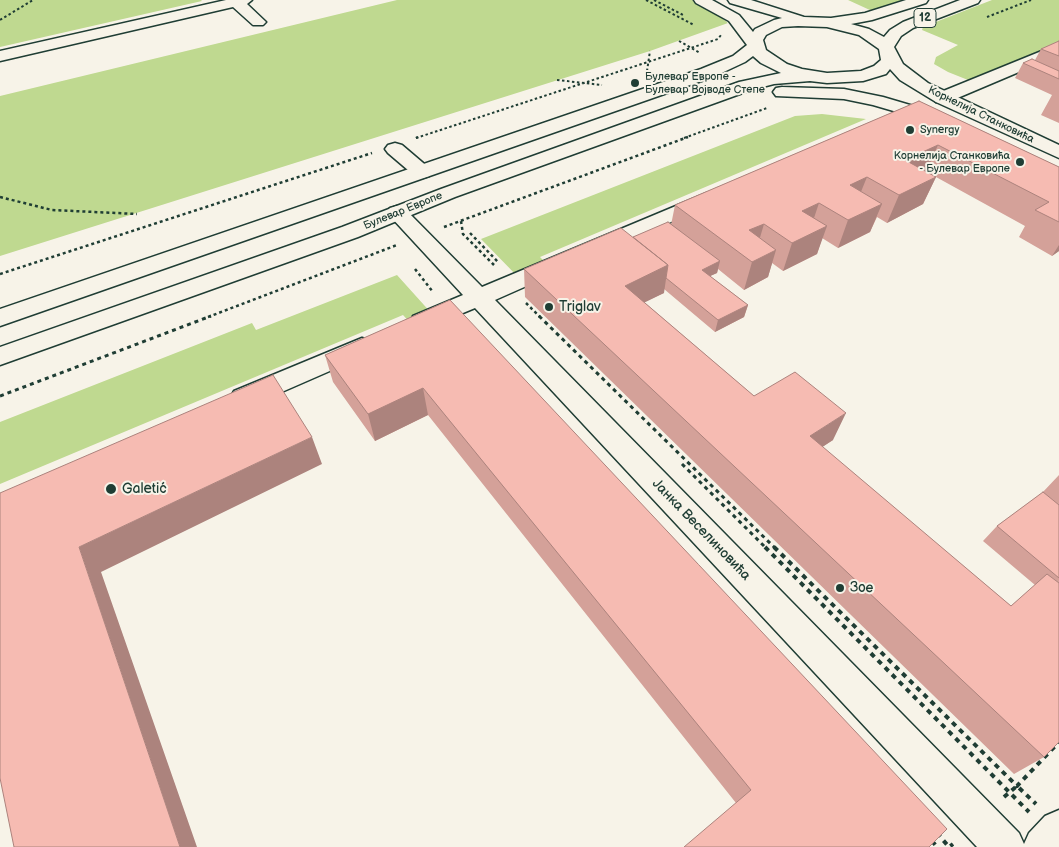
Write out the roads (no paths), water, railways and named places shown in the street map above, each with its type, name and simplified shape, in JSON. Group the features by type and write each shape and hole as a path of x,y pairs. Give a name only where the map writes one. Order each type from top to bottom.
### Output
{"main road":[{"name":"12","path":"701,0 734,18 762,56 773,64 809,76 840,79 863,76 880,70 889,61 887,49 877,39 864,32 828,22 775,13 736,0"},
{"name":"12","path":"828,22 867,17 921,0"},
{"name":"12","path":"887,49 895,33 908,25 973,0"},
{"path":"0,56 240,2 258,22"},
{"name":"12","path":"755,46 756,36 765,28 788,22 808,20"},
{"path":"0,318 707,73 739,59 755,46"},
{"name":"Корнелија Станковића","path":"887,49 896,66 906,76 942,98 1059,152"},
{"path":"942,98 1059,49"},
{"name":"Булевар Европе","path":"0,356 350,232 398,212 745,86 774,79 809,76"},
{"name":"Корнелија Станковића","path":"840,79 894,93 993,136 1059,168"},
{"path":"592,141 746,96 772,92 844,94 877,101 993,136"},
{"path":"386,150 422,172"},
{"path":"220,408 723,192"},
{"name":"Јанка Веселиновића","path":"398,212 478,298 1005,847"}],"place":[{"name":"Булевар Европе - Булевар Војводе Степе","path":"635,83"},
{"name":"Synergy","path":"910,130"},
{"name":"Корнелија Станковића - Булевар Европе","path":"1020,162"},
{"name":"Triglav","path":"549,307"},
{"name":"Galetić","path":"111,489"},
{"name":"Зое","path":"840,588"}]}
